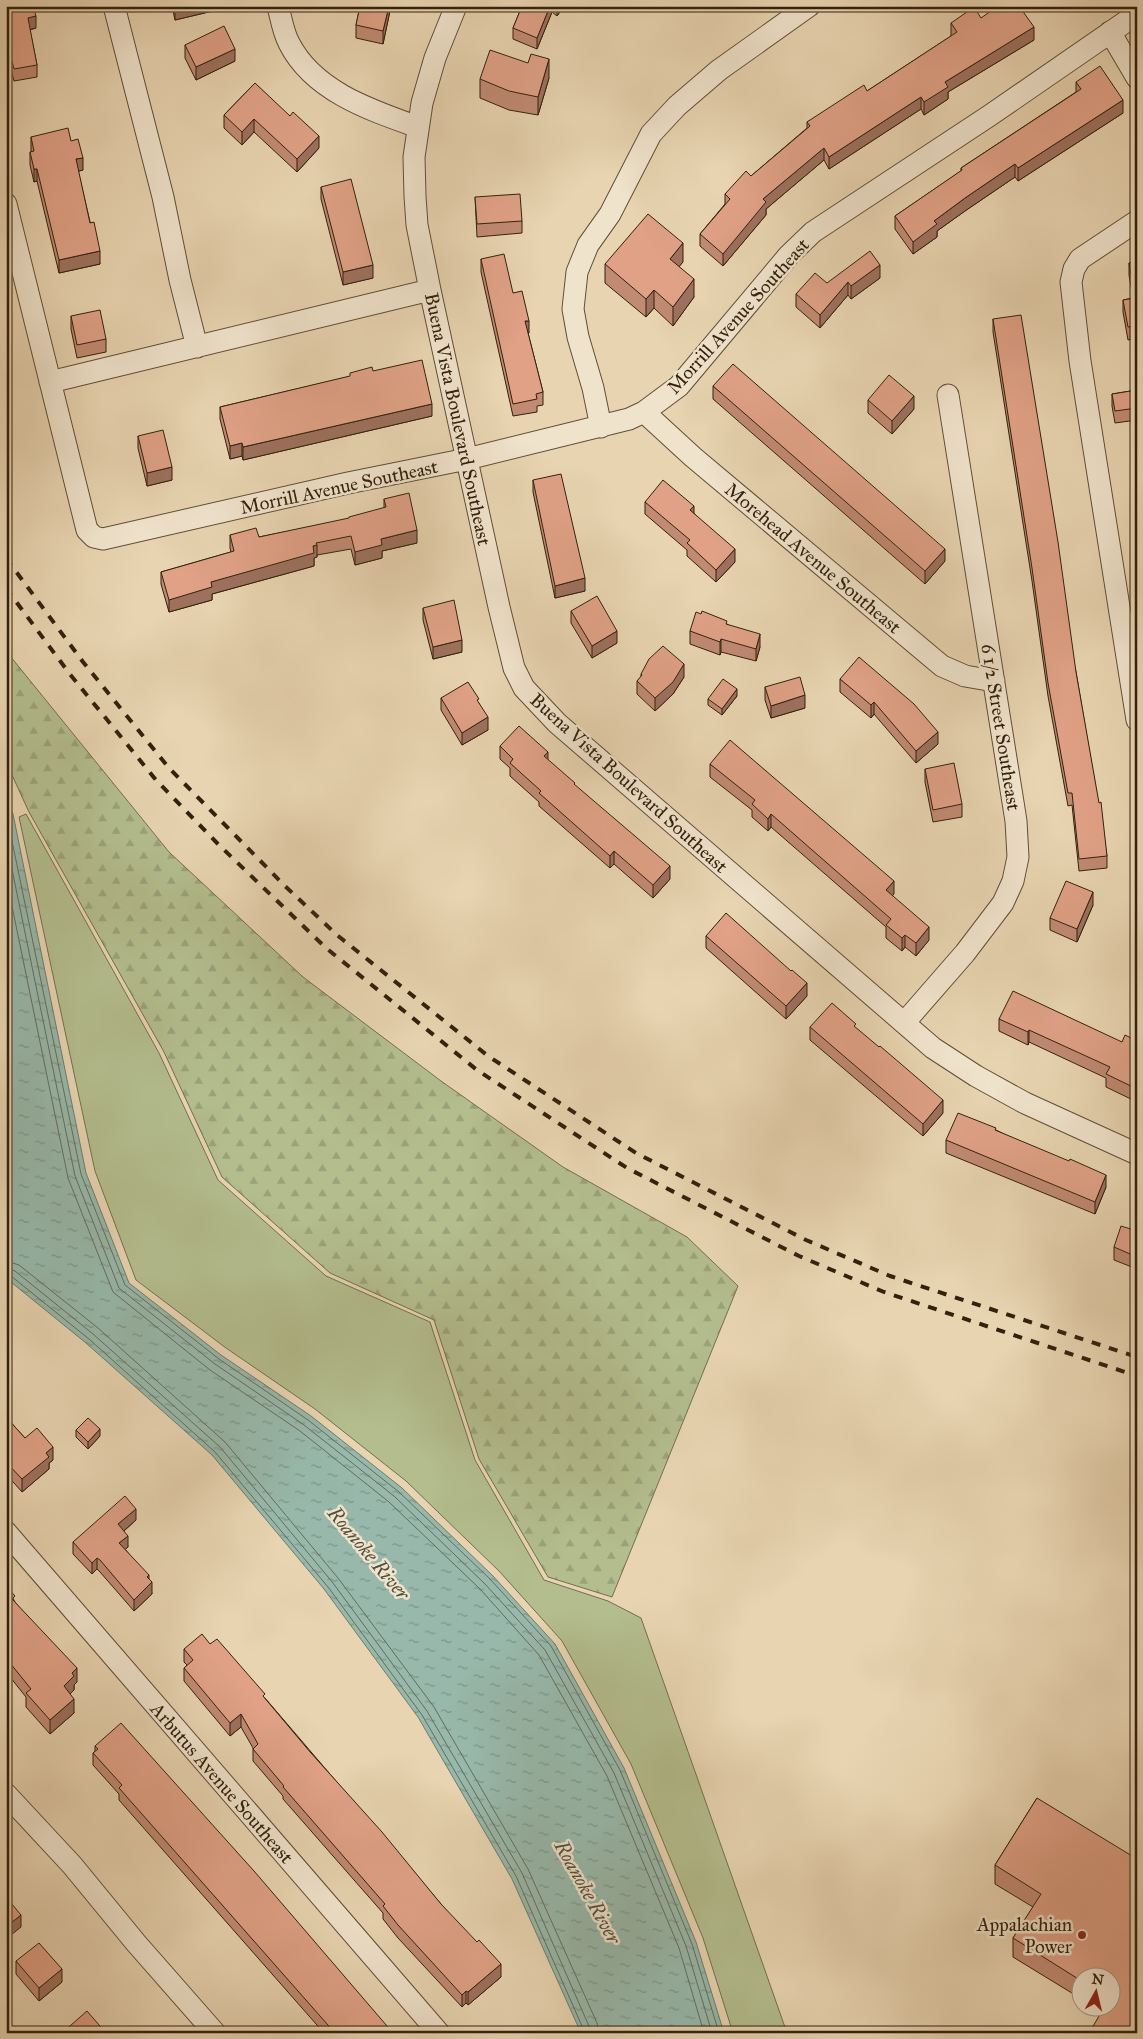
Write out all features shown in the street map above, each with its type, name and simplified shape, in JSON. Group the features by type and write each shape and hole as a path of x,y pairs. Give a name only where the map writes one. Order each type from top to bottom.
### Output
{"street":[{"path":"114,6 163,197 180,280 197,346"},
{"path":"278,6 288,41 299,61 315,77 346,97 383,115 418,127"},
{"name":"Buena Vista Boulevard Southeast","path":"456,6 435,58 418,127 414,157 414,196 417,225 430,290 514,668 524,688 557,723 933,1048 984,1081 1025,1103 1137,1154"},
{"path":"601,427 593,388 578,337 573,308 577,272 588,244 610,214 651,134 677,106 719,70 810,6"},
{"name":"Morrill Avenue Southeast","path":"6,204 87,530 94,537 103,539 348,483 468,459 601,427 644,412 679,386 788,255 813,232 989,116 1137,14"},
{"path":"1110,32 1137,78"},
{"path":"1137,221 1080,259 1074,268 1071,282 1080,361 1137,720"},
{"path":"50,382 430,290"},
{"name":"6 1/2 Street Southeast","path":"904,1023 965,953 998,910 1014,881 1018,857 1016,821 948,395"},
{"name":"Morehead Avenue Southeast","path":"644,412 693,457 942,666 965,676 994,682"},
{"name":"Arbutus Avenue Southeast","path":"6,1532 438,2033"},
{"path":"6,1794 72,1865 136,1943 215,2033"}],"green space":[{"path":"6,651 169,852 303,977 441,1081 563,1167 687,1237 738,1286 612,1597 548,1577 479,1459 434,1320 330,1273 222,1177 164,1052 29,812 6,762"},
{"path":"26,814 159,1053 218,1180 326,1276 430,1322 475,1460 544,1580 608,1601 641,1618 787,2033 733,2033 703,1938 631,1764 562,1641 499,1571 406,1481 315,1409 226,1348 136,1280 95,1171 19,817"}],"water":[{"name":"Roanoke River","path":"6,798 13,814 86,1173 129,1283 221,1355 311,1416 402,1488 493,1576 555,1644 624,1768 696,1942 724,2033 581,2033 512,1879 418,1717 324,1589 212,1455 86,1343 6,1278"}],"building":[{"path":"6,6 33,6 36,16 28,18 37,65 14,69 6,38"},
{"path":"360,6 389,6 383,31 356,25"},
{"path":"522,6 550,6 537,38 513,28"},
{"path":"998,6 1019,6 1034,27 945,82 948,87 924,102 921,97 829,157 824,148 763,199 766,202 723,254 700,234 730,199 725,194 746,171 751,176 810,126 807,122 864,85 867,91 957,32 951,23 974,7 981,18"},
{"path":"224,26 235,49 196,67 185,45"},
{"path":"490,50 528,63 531,54 549,59 538,97 509,91 480,79"},
{"path":"1100,66 1123,100 1018,168 1015,164 934,221 937,224 913,242 895,216 962,170 961,168 1081,89 1076,82"},
{"path":"255,83 290,116 293,112 319,136 297,159 254,119 242,132 224,115"},
{"path":"68,128 71,141 78,139 83,158 76,159 90,223 94,222 100,251 59,260 37,169 34,169 30,152 34,151 31,137"},
{"path":"351,179 373,265 343,272 321,187"},
{"path":"520,194 522,221 477,224 475,197"},
{"path":"648,214 683,243 670,259 694,279 673,307 654,290 646,299 605,264"},
{"path":"870,251 880,265 851,286 848,282 820,315 796,294 815,273 827,283"},
{"path":"504,254 513,293 522,291 529,321 525,321 543,392 536,394 537,399 513,404 481,259"},
{"path":"1137,262 1137,326 1128,327 1123,300 1135,298 1129,263"},
{"path":"100,310 106,339 77,345 71,316"},
{"path":"1021,315 1058,542 1076,672 1099,803 1101,802 1107,856 1079,859 1072,793 1068,793 1048,683 993,319"},
{"path":"422,360 432,404 243,447 242,443 230,446 220,407 350,376 350,373 372,367 373,371"},
{"path":"733,364 945,549 925,571 713,386"},
{"path":"889,375 914,396 892,421 868,400"},
{"path":"1137,390 1137,408 1115,411 1112,394"},
{"path":"163,430 172,467 147,473 138,436"},
{"path":"561,474 585,578 555,586 533,480"},
{"path":"663,480 694,506 690,510 735,549 716,570 687,543 690,540 645,502"},
{"path":"409,493 417,530 381,539 382,545 355,552 351,536 316,543 317,545 313,546 314,553 211,582 212,587 169,600 161,572 234,551 230,535 256,528 259,537 349,518 386,507 384,499"},
{"path":"597,596 617,631 592,646 571,611"},
{"path":"454,600 462,640 433,647 423,608"},
{"path":"702,611 727,621 726,624 760,634 756,649 721,639 720,642 690,631 696,612 701,614"},
{"path":"663,646 684,664 673,682 655,698 637,681 642,675 649,659"},
{"path":"859,657 914,704 938,732 916,751 874,702 871,705 840,679"},
{"path":"800,677 805,695 771,706 765,687"},
{"path":"723,679 737,689 722,709 708,699"},
{"path":"468,682 488,717 462,733 441,698"},
{"path":"519,726 548,752 544,756 574,784 670,866 653,885 614,851 610,856 539,793 541,791 510,763 513,759 500,746"},
{"path":"730,740 894,881 886,890 929,927 916,943 905,935 902,938 886,925 891,919 771,814 768,819 752,804 755,800 710,764"},
{"path":"954,763 962,804 933,810 925,769"},
{"path":"1066,881 1093,892 1077,929 1050,918"},
{"path":"726,913 807,983 786,1006 706,936"},
{"path":"1013,991 1122,1042 1125,1035 1137,1041 1137,1080 1133,1087 1106,1074 1110,1067 1029,1030 1028,1032 999,1019"},
{"path":"832,1003 856,1024 854,1026 943,1100 923,1124 810,1027"},
{"path":"958,1113 1106,1175 1095,1202 946,1140"},
{"path":"1121,1226 1137,1231 1137,1257 1114,1247"},
{"path":"6,1417 25,1438 37,1428 53,1447 46,1453 49,1457 22,1479 6,1462"},
{"path":"88,1418 100,1429 88,1442 76,1430"},
{"path":"125,1496 136,1509 118,1524 128,1536 119,1543 149,1575 147,1577 152,1582 134,1600 100,1560 97,1558 92,1563 73,1542"},
{"path":"6,1586 15,1596 12,1599 77,1668 72,1673 74,1676 64,1686 74,1699 50,1720 26,1693 31,1689 10,1663 6,1667"},
{"path":"202,1634 210,1644 217,1639 265,1694 263,1696 311,1753 382,1832 441,1904 501,1964 468,1992 466,1991 462,1995 398,1925 383,1906 385,1904 283,1787 253,1749 258,1744 241,1714 230,1723 184,1668 193,1660 184,1649"},
{"path":"121,1723 254,1871 393,2033 335,2033 119,1788 122,1785 93,1753 98,1749 95,1746"},
{"name":"Appalachian Power","path":"1037,1798 1137,1859 1137,2033 1089,2033 1099,2016 1120,2016 1120,1966 1070,1966 1070,1974 1013,1938 1041,1894 995,1865"},
{"path":"6,1897 21,1915 6,1927"},
{"path":"39,1943 62,1969 39,1988 16,1961"},
{"path":"87,2011 106,2033 62,2033"},
{"path":"141,2028 145,2033 136,2033"}],"railway":[{"path":"6,558 83,662 169,768 285,886 337,935 488,1056 636,1153 806,1240 890,1276 1137,1357"},
{"path":"6,588 69,673 156,780 218,844 326,948 477,1070 627,1168 799,1256 884,1292 1137,1376"}],"place":[{"name":"Appalachian Power","path":"1082,1935"}]}
